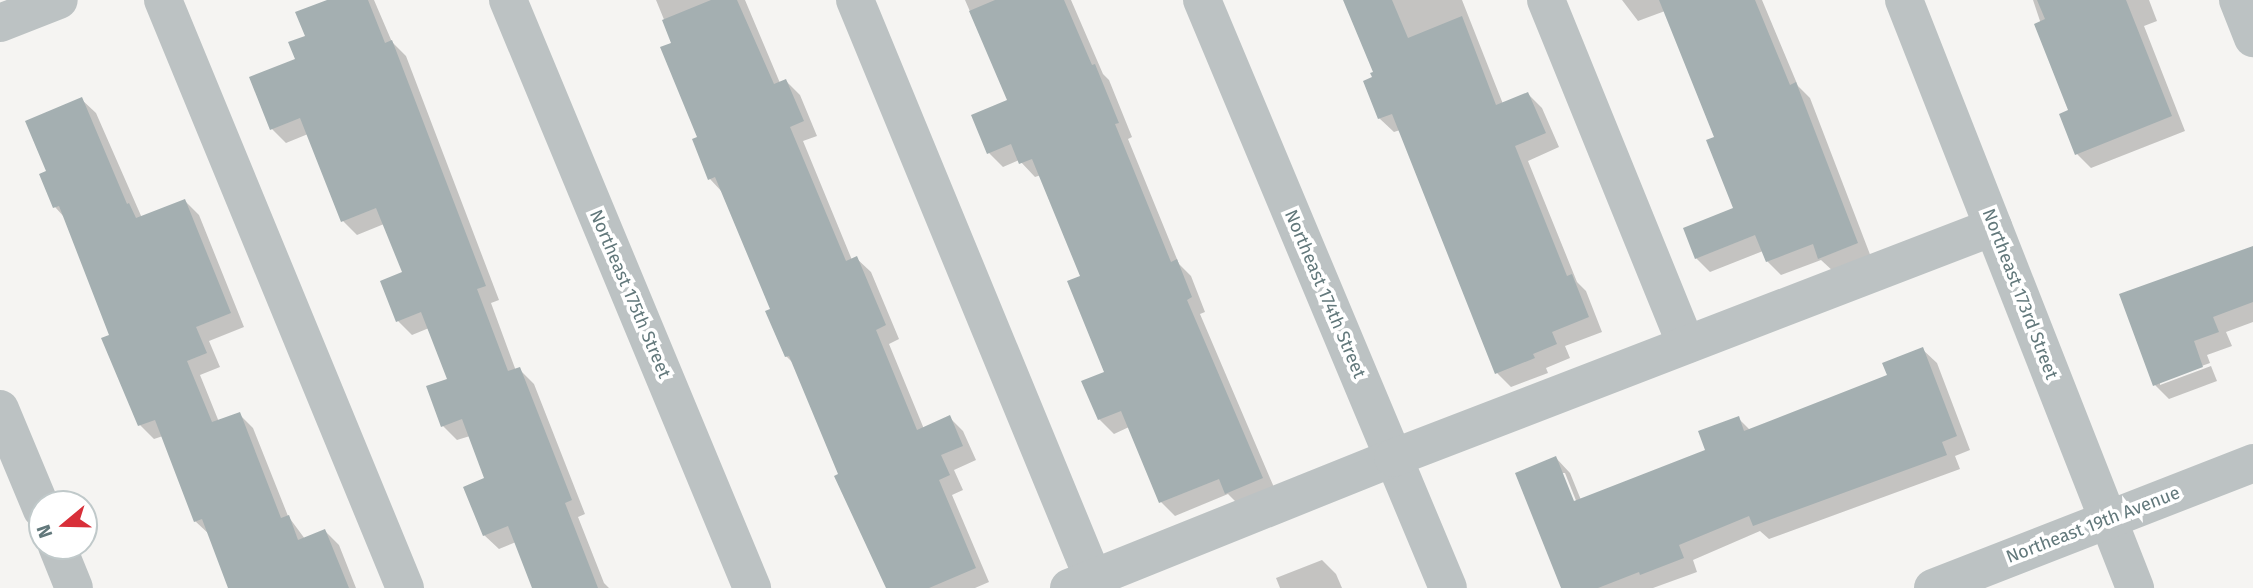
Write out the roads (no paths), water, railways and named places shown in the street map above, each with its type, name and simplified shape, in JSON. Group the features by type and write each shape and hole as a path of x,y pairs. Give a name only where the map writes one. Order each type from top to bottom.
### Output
{"street":[{"path":"0,23 59,0"},
{"path":"163,0 405,588"},
{"name":"Northeast 175th Street","path":"508,0 752,588"},
{"path":"855,0 1081,583 1393,458 1993,227"},
{"name":"Northeast 174th Street","path":"1202,0 1448,588"},
{"path":"1546,0 1686,345"},
{"name":"Northeast 173rd Street","path":"1904,0 2135,588"},
{"path":"2238,0 2253,38"},
{"path":"0,409 34,490"},
{"name":"Northeast 19th Avenue","path":"1933,588 2253,463"},
{"path":"63,560 75,588"}]}
